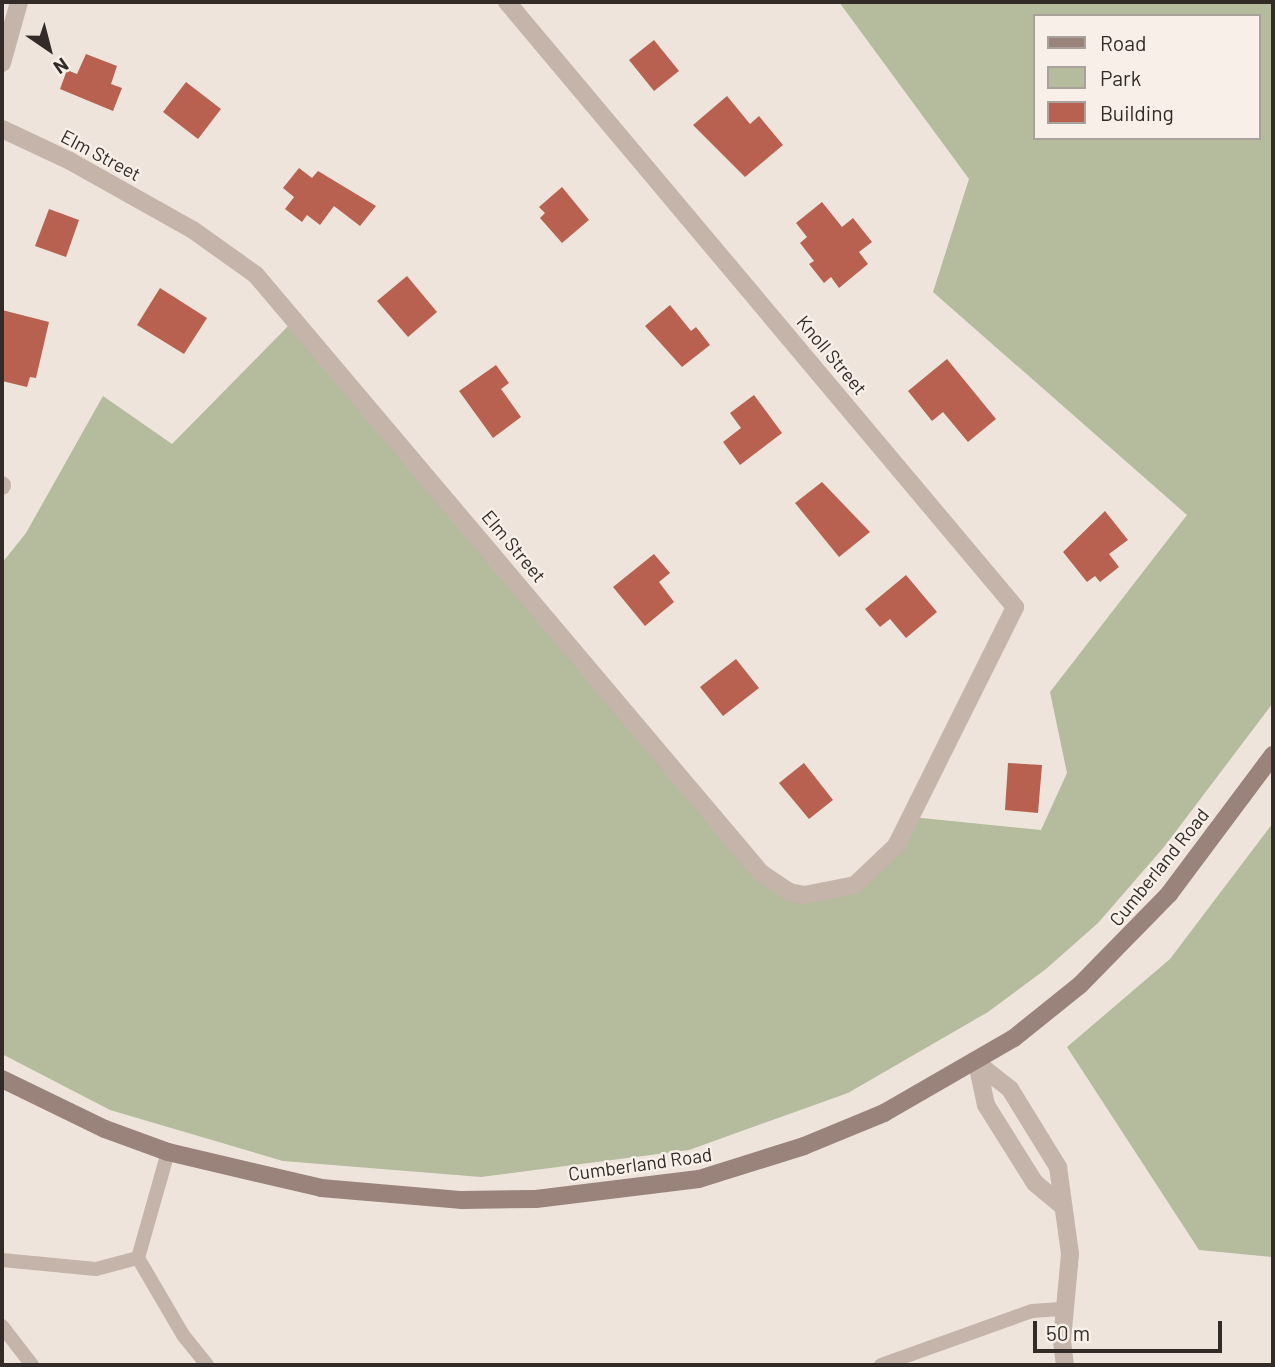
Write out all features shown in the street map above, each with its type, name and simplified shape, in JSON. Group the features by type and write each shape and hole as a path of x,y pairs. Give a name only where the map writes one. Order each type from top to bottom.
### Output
{"street":[{"path":"2,63 19,2"},
{"name":"Knoll Street","path":"508,2 1015,607 940,758"},
{"name":"Elm Street","path":"2,129 70,161 183,224 256,275 748,860 789,892 821,894 868,877 896,846 940,758"},
{"name":"Cumberland Road","path":"2,1079 105,1129 168,1152 321,1188 394,1196 536,1199 634,1190 699,1179 828,1137 884,1113 977,1063 1045,1014 1116,952 1169,894 1273,755"},
{"path":"977,1063 986,1105 1035,1183 1061,1205"},
{"path":"977,1063 1010,1089 1058,1167 1061,1205 1070,1254 1064,1309 1065,1365"}],"lane":[{"path":"168,1152 138,1258 183,1335 207,1365"},
{"path":"2,1260 96,1269 138,1258"},
{"path":"881,1365 1032,1311 1064,1309"},
{"path":"2,1326 32,1365"}],"green space":[{"path":"839,2 1273,2 1273,703 1164,847 1098,923 1046,969 988,1012 848,1093 689,1150 481,1177 283,1161 110,1110 2,1054 2,563 26,533 103,396 172,444 296,318 733,841 789,892 855,885 912,817 1041,830 1067,773 1050,692 1187,515 933,292 969,179"},
{"path":"1273,823 1273,1257 1199,1250 1067,1047 1170,959"}],"building":[{"path":"654,40 679,71 654,91 629,60"},
{"path":"86,54 117,66 111,84 122,88 113,111 60,89 67,70 77,74"},
{"path":"186,82 221,109 198,139 163,112"},
{"path":"727,96 750,124 759,116 783,145 745,177 693,125"},
{"path":"299,168 312,178 318,171 376,206 360,226 334,206 320,225 307,215 302,222 285,209 294,197 283,188"},
{"path":"562,187 589,220 562,243 540,218 545,213 539,207"},
{"path":"822,202 842,227 853,218 872,242 859,252 868,264 839,288 831,277 824,283 809,264 814,261 800,243 807,237 796,223"},
{"path":"49,209 79,220 66,257 35,246"},
{"path":"407,276 437,312 408,337 377,301"},
{"path":"160,288 207,318 184,354 137,325"},
{"path":"670,305 691,331 696,327 710,345 682,367 645,326"},
{"path":"2,310 49,322 36,378 30,377 27,387 2,381"},
{"path":"947,359 996,419 968,442 943,412 932,421 908,391"},
{"path":"496,365 509,383 501,389 521,417 493,438 459,391"},
{"path":"754,395 782,433 740,465 723,442 741,428 730,413"},
{"path":"822,482 870,532 839,557 795,503"},
{"path":"1105,511 1128,540 1109,554 1119,567 1100,582 1095,576 1087,582 1063,552"},
{"path":"654,554 670,573 659,582 674,602 645,626 613,587"},
{"path":"906,575 937,612 906,638 890,619 880,627 865,609"},
{"path":"736,659 759,688 723,716 700,687"},
{"path":"804,763 833,800 809,819 779,783"},
{"path":"1008,763 1042,765 1038,813 1005,810"}]}
